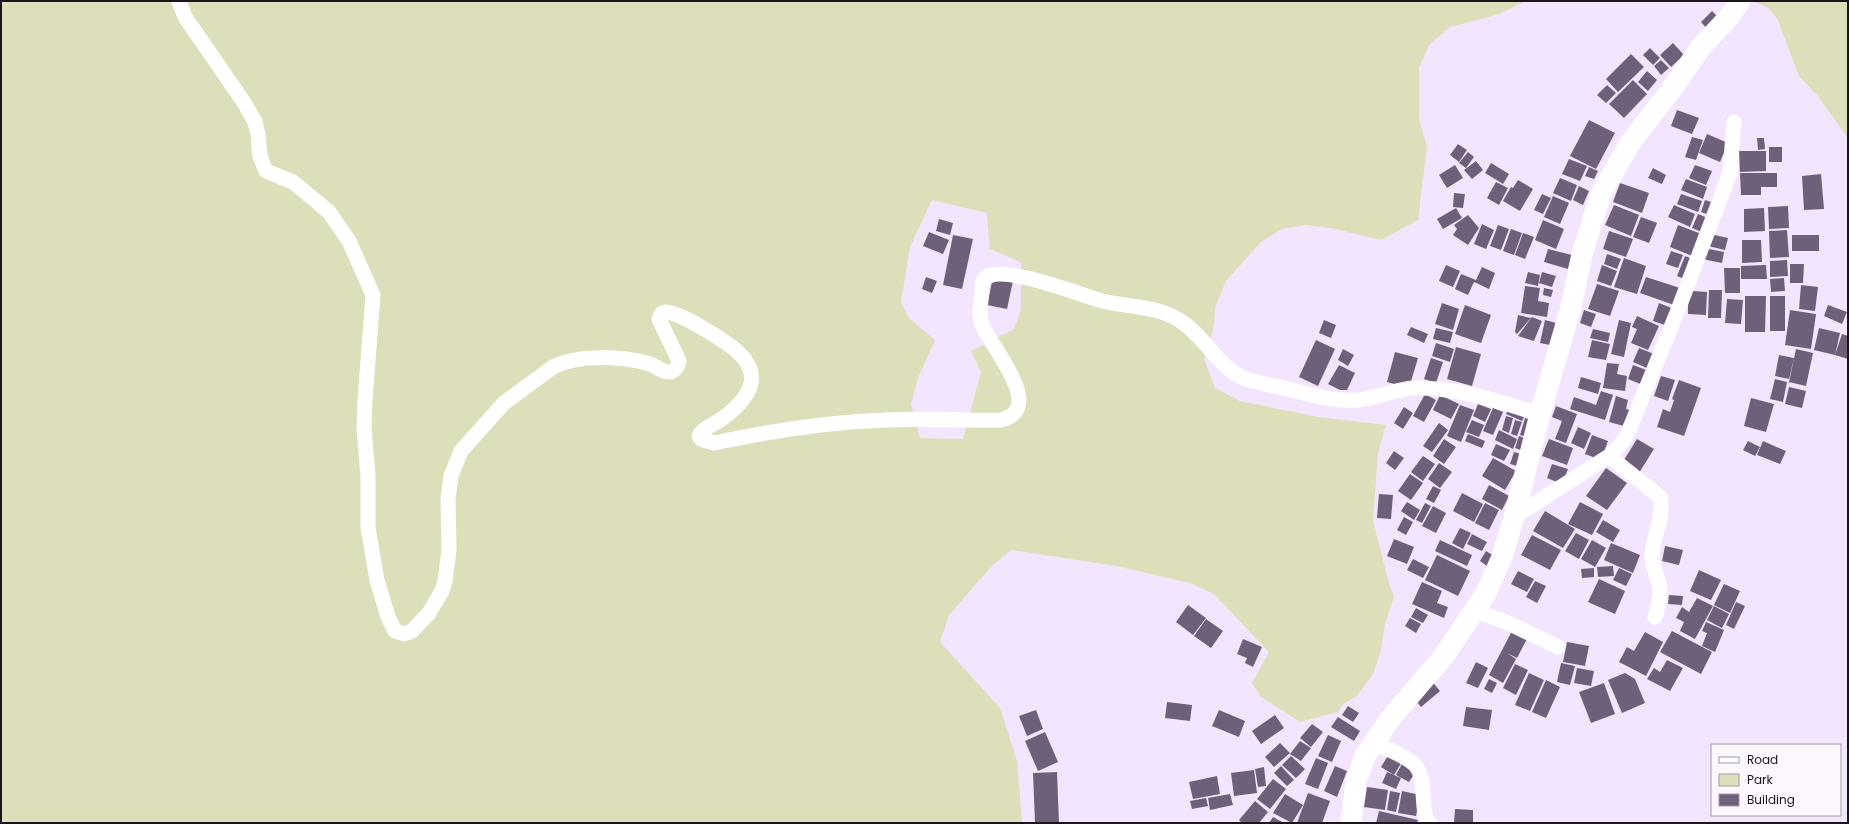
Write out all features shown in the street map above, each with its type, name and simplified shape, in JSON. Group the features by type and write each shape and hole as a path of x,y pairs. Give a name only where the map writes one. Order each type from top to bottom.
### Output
{"main road":[{"path":"1351,823 1359,769 1365,756 1411,692 1443,657 1485,595 1502,557 1514,517 1540,414 1571,307 1582,254 1601,194 1630,143 1671,90 1701,46 1730,16 1740,1"}],"street":[{"path":"179,1 185,17 245,104 255,122 258,134 260,156 266,171 293,182 329,212 349,241 371,287 373,295 373,311 367,359 364,428 368,476 368,528 377,580 388,617 392,629 400,634 408,633 418,625 429,613 442,591 445,581 449,550 448,499 450,476 461,451 504,403 553,367 561,363 580,359 616,359 646,363 665,372 676,369 679,361 659,319 662,313 666,312 684,319 738,350 748,367 752,379 748,394 723,418 702,431 699,436 700,439 714,443 800,427 845,423 886,420 1002,420 1011,417 1019,405 1018,388 982,326 980,314 982,283 984,278 989,275 997,274 1025,278 1101,300 1161,311 1178,319 1191,328 1231,371 1244,378 1259,382 1332,400 1360,400 1413,388 1440,390 1472,395 1540,414"},
{"path":"1514,517 1609,456 1621,444 1627,435 1730,173 1734,122"},
{"path":"1609,456 1660,497 1662,507 1652,556 1654,569 1660,585 1660,599 1655,617"},
{"path":"1474,610 1506,622 1558,647"},
{"path":"1374,743 1410,761 1416,766 1424,792 1424,816 1426,821 1430,823"}],"green space":[{"path":"1,1 1525,1 1500,14 1450,27 1429,45 1419,68 1419,120 1427,146 1418,220 1381,240 1331,228 1306,225 1282,229 1261,242 1226,281 1216,305 1213,330 1204,359 1215,388 1240,401 1318,417 1386,425 1378,453 1373,521 1394,597 1385,623 1381,650 1373,674 1357,696 1343,704 1338,712 1300,722 1261,697 1252,683 1269,652 1214,594 1190,583 1116,566 1011,550 992,566 949,615 940,642 1000,708 1017,761 1022,823 1,823","holes":["932,200 987,213 990,249 1021,262 1021,310 1014,329 971,351 981,372 963,439 920,438 911,404 918,378 935,340 909,318 901,302 910,247"]},
{"path":"1753,1 1848,1 1848,138 1817,95 1799,76 1777,18 1768,8"}],"building":[{"path":"1712,11 1720,19 1708,30 1701,22"},
{"path":"1673,43 1684,55 1671,67 1660,55"},
{"path":"1650,48 1660,58 1653,65 1643,55"},
{"path":"1631,54 1644,67 1618,92 1606,79"},
{"path":"1661,60 1669,68 1661,75 1654,66"},
{"path":"1647,71 1657,80 1648,91 1638,82"},
{"path":"1633,80 1647,94 1624,118 1609,104"},
{"path":"1607,85 1616,93 1606,103 1597,95"},
{"path":"1677,110 1699,118 1692,134 1671,126"},
{"path":"1589,120 1615,133 1596,169 1570,156"},
{"path":"1707,134 1728,143 1720,162 1699,153"},
{"path":"1692,137 1703,140 1696,160 1685,157"},
{"path":"1757,138 1764,138 1765,149 1758,150"},
{"path":"1458,144 1467,150 1459,162 1450,155"},
{"path":"1769,147 1782,147 1782,162 1769,162"},
{"path":"1739,151 1766,151 1766,171 1740,172"},
{"path":"1468,152 1474,157 1466,168 1459,163"},
{"path":"1569,159 1587,166 1580,181 1562,174"},
{"path":"1476,161 1483,170 1472,179 1464,170"},
{"path":"1491,163 1509,174 1503,184 1485,173"},
{"path":"1455,165 1463,178 1447,188 1439,175"},
{"path":"1695,165 1712,171 1706,185 1689,178"},
{"path":"1589,167 1598,171 1594,179 1585,176"},
{"path":"1653,168 1666,175 1662,184 1648,178"},
{"path":"1740,173 1777,173 1777,187 1761,187 1761,195 1741,195"},
{"path":"1821,174 1824,209 1804,210 1802,176"},
{"path":"1560,178 1577,185 1571,201 1553,193"},
{"path":"1686,179 1707,187 1703,199 1681,190"},
{"path":"1518,180 1533,189 1520,211 1503,201 1511,187 1513,188"},
{"path":"1496,182 1508,188 1499,205 1487,198"},
{"path":"1620,183 1649,193 1642,213 1613,202"},
{"path":"1579,186 1589,191 1583,205 1573,200"},
{"path":"1454,193 1465,194 1463,208 1453,207"},
{"path":"1542,194 1551,198 1543,214 1534,210"},
{"path":"1681,194 1702,201 1698,212 1677,204"},
{"path":"1553,196 1569,203 1560,224 1544,217"},
{"path":"1705,200 1717,204 1712,216 1701,212"},
{"path":"1614,205 1639,215 1631,236 1605,225"},
{"path":"1674,205 1695,214 1690,227 1668,217"},
{"path":"1788,206 1789,228 1769,229 1768,207"},
{"path":"1456,208 1462,218 1443,229 1437,219"},
{"path":"1764,208 1765,231 1744,232 1744,209"},
{"path":"1698,214 1710,219 1704,233 1692,228"},
{"path":"1468,215 1479,228 1468,245 1453,235 1457,229 1454,225"},
{"path":"1641,217 1657,223 1649,243 1633,237"},
{"path":"939,219 953,223 950,235 936,231"},
{"path":"1543,220 1564,229 1556,249 1535,240"},
{"path":"1482,224 1494,230 1486,249 1474,244"},
{"path":"1498,225 1509,229 1501,250 1490,246"},
{"path":"1678,225 1704,235 1695,257 1670,247"},
{"path":"1511,229 1522,233 1514,255 1503,251"},
{"path":"1787,230 1789,257 1770,258 1769,231"},
{"path":"1609,231 1633,239 1626,257 1603,249"},
{"path":"929,232 949,240 943,254 923,246"},
{"path":"1523,233 1534,237 1525,259 1515,255"},
{"path":"1710,234 1728,238 1725,250 1708,246"},
{"path":"953,235 973,239 962,289 943,285"},
{"path":"1792,235 1819,235 1819,251 1792,251"},
{"path":"1742,240 1761,240 1762,262 1742,263"},
{"path":"1704,248 1724,252 1722,263 1702,259"},
{"path":"1548,249 1572,255 1568,269 1544,262"},
{"path":"1671,251 1683,255 1678,268 1666,264"},
{"path":"1607,254 1621,259 1617,269 1604,264"},
{"path":"1685,256 1695,260 1687,280 1677,276"},
{"path":"1624,258 1646,266 1637,294 1614,287"},
{"path":"1787,260 1788,276 1770,277 1770,261"},
{"path":"1790,264 1804,264 1803,283 1790,283"},
{"path":"1446,265 1460,271 1453,287 1439,281"},
{"path":"1602,265 1617,271 1611,286 1597,281"},
{"path":"1766,265 1767,279 1741,279 1741,266"},
{"path":"1482,267 1495,273 1489,289 1474,282 1468,295 1455,289 1461,274 1476,280"},
{"path":"1724,268 1740,268 1740,293 1725,293"},
{"path":"1528,272 1540,275 1538,286 1525,283"},
{"path":"1542,272 1556,276 1552,287 1539,283"},
{"path":"926,277 937,281 932,293 922,289"},
{"path":"993,277 1013,281 1007,309 987,305"},
{"path":"1646,277 1683,289 1677,306 1640,293"},
{"path":"1784,278 1785,291 1771,292 1770,279"},
{"path":"1597,284 1619,291 1610,316 1588,309"},
{"path":"1801,285 1818,287 1815,311 1799,309"},
{"path":"1525,286 1540,288 1538,301 1549,303 1547,317 1521,313"},
{"path":"1544,288 1553,290 1551,297 1543,295"},
{"path":"1709,290 1722,290 1721,318 1708,318"},
{"path":"1693,291 1707,292 1706,315 1688,314 1688,302"},
{"path":"1745,296 1766,296 1765,332 1745,332"},
{"path":"1770,296 1785,296 1785,331 1770,331"},
{"path":"1727,299 1743,300 1741,324 1725,323"},
{"path":"1442,303 1459,309 1453,330 1435,324"},
{"path":"1659,303 1674,309 1668,326 1653,321"},
{"path":"1465,305 1491,315 1481,343 1455,334"},
{"path":"1828,305 1847,312 1842,324 1824,316"},
{"path":"1584,310 1596,314 1591,327 1580,323"},
{"path":"1790,310 1816,314 1811,349 1785,345"},
{"path":"1518,315 1531,318 1517,334 1515,332"},
{"path":"1637,316 1659,326 1648,350 1631,343 1637,329 1632,327"},
{"path":"1532,317 1542,321 1534,341 1518,336"},
{"path":"1324,320 1336,325 1331,338 1319,333"},
{"path":"1545,320 1556,323 1550,345 1540,343"},
{"path":"1619,320 1631,323 1624,357 1611,354"},
{"path":"1411,327 1428,334 1424,343 1407,335"},
{"path":"1436,328 1453,332 1450,343 1433,339"},
{"path":"1819,328 1840,333 1835,355 1814,350"},
{"path":"1593,329 1610,333 1608,342 1590,338"},
{"path":"1842,334 1848,336 1848,359 1835,355"},
{"path":"1316,340 1335,349 1318,386 1299,377"},
{"path":"1592,340 1610,344 1606,360 1588,357"},
{"path":"1436,343 1454,349 1450,362 1432,356"},
{"path":"1456,347 1481,354 1472,386 1447,379"},
{"path":"1639,348 1654,354 1649,369 1633,362"},
{"path":"1343,349 1354,355 1348,366 1338,360"},
{"path":"1796,349 1813,353 1806,386 1789,382"},
{"path":"1395,352 1418,358 1409,388 1387,382"},
{"path":"1779,355 1794,358 1789,379 1775,376"},
{"path":"1431,358 1443,362 1436,383 1424,379"},
{"path":"1607,363 1619,364 1617,374 1627,376 1625,391 1603,388"},
{"path":"1339,365 1355,373 1347,390 1340,390 1328,384"},
{"path":"1633,365 1649,371 1643,385 1628,379"},
{"path":"1661,376 1675,380 1668,401 1654,396"},
{"path":"1581,377 1601,383 1598,394 1578,388"},
{"path":"1775,379 1787,382 1783,402 1770,399"},
{"path":"1679,380 1701,388 1684,436 1657,427 1663,409 1670,412 1674,400 1672,399"},
{"path":"1789,387 1806,391 1802,408 1785,404"},
{"path":"1601,391 1613,395 1605,420 1570,409 1574,397 1596,405"},
{"path":"1425,394 1436,400 1424,422 1413,416"},
{"path":"1440,395 1459,404 1451,419 1433,410"},
{"path":"1616,396 1628,400 1626,409 1633,411 1628,427 1609,422"},
{"path":"1751,398 1774,404 1766,432 1744,426"},
{"path":"1478,404 1491,409 1485,422 1473,416"},
{"path":"1460,405 1474,410 1461,442 1447,436"},
{"path":"1556,406 1577,414 1566,443 1555,439 1562,421 1552,417"},
{"path":"1404,407 1413,413 1403,429 1394,423"},
{"path":"1493,408 1503,412 1493,435 1483,431"},
{"path":"1509,408 1525,415 1522,421 1506,414"},
{"path":"1506,416 1513,418 1509,433 1502,430"},
{"path":"1525,418 1535,421 1530,438 1520,435"},
{"path":"1472,420 1484,425 1479,437 1466,432"},
{"path":"1515,420 1522,422 1517,436 1511,434"},
{"path":"1439,423 1448,430 1432,452 1423,446"},
{"path":"1578,427 1591,433 1584,449 1571,443"},
{"path":"1499,430 1517,439 1513,449 1495,440"},
{"path":"1468,434 1485,441 1482,448 1465,441"},
{"path":"1592,435 1608,441 1601,460 1585,454"},
{"path":"1519,436 1530,440 1526,452 1515,448"},
{"path":"1444,439 1456,447 1444,464 1433,456"},
{"path":"1549,439 1573,448 1567,465 1542,456"},
{"path":"1637,439 1654,449 1639,473 1622,463"},
{"path":"1748,441 1760,447 1755,456 1743,450"},
{"path":"1763,441 1786,451 1780,464 1757,455"},
{"path":"1496,444 1510,450 1504,461 1491,455"},
{"path":"1394,451 1404,458 1395,470 1386,463"},
{"path":"1514,452 1524,455 1521,467 1510,464"},
{"path":"1423,456 1435,464 1423,481 1411,472"},
{"path":"1493,458 1516,471 1505,490 1482,476"},
{"path":"1439,463 1452,472 1440,488 1428,479"},
{"path":"1552,464 1568,469 1562,484 1547,478"},
{"path":"1606,468 1627,483 1607,510 1586,496"},
{"path":"1410,474 1423,483 1411,500 1398,491"},
{"path":"1489,485 1509,496 1502,510 1482,499"},
{"path":"1433,486 1441,490 1434,503 1426,499"},
{"path":"1462,493 1483,504 1474,522 1453,511"},
{"path":"1379,494 1393,495 1391,519 1377,518"},
{"path":"1407,502 1420,510 1414,520 1401,511"},
{"path":"1580,502 1603,514 1592,535 1568,524"},
{"path":"1425,503 1431,506 1422,523 1416,520"},
{"path":"1485,503 1499,510 1489,530 1475,523"},
{"path":"1433,506 1446,513 1436,533 1422,526"},
{"path":"1545,511 1575,529 1563,548 1533,531"},
{"path":"1404,517 1413,522 1406,535 1397,530"},
{"path":"1603,520 1620,530 1613,542 1596,532"},
{"path":"1460,528 1471,533 1463,549 1452,543"},
{"path":"1576,533 1589,540 1579,559 1565,551"},
{"path":"1472,534 1487,542 1482,551 1467,544"},
{"path":"1532,535 1561,550 1550,570 1521,555"},
{"path":"1394,539 1414,547 1407,564 1387,556"},
{"path":"1440,540 1472,555 1467,566 1435,551"},
{"path":"1592,540 1606,548 1595,567 1581,559"},
{"path":"1611,543 1640,555 1633,573 1604,560"},
{"path":"1665,546 1683,550 1679,565 1662,561"},
{"path":"1486,551 1494,556 1487,566 1480,561"},
{"path":"1437,555 1470,571 1458,596 1425,580"},
{"path":"1413,559 1429,567 1423,578 1407,570"},
{"path":"1613,566 1614,576 1598,577 1597,567"},
{"path":"1594,568 1594,577 1582,578 1581,569"},
{"path":"1619,568 1632,574 1626,586 1613,580"},
{"path":"1699,570 1721,580 1711,600 1690,591"},
{"path":"1518,571 1534,579 1527,592 1511,584"},
{"path":"1599,579 1625,591 1615,614 1588,602"},
{"path":"1535,581 1546,586 1537,603 1526,597"},
{"path":"1422,582 1442,591 1437,603 1448,607 1444,618 1412,604"},
{"path":"1724,584 1740,591 1730,613 1714,605"},
{"path":"1669,595 1683,596 1682,605 1668,604"},
{"path":"1697,598 1713,606 1695,639 1680,631 1684,622 1676,618 1682,607 1689,612"},
{"path":"1736,602 1745,606 1734,629 1726,625"},
{"path":"1188,605 1206,618 1193,635 1176,622"},
{"path":"1714,606 1729,614 1722,628 1707,620"},
{"path":"1416,608 1428,615 1423,623 1411,617"},
{"path":"1410,618 1421,624 1416,633 1405,626"},
{"path":"1206,619 1223,631 1211,648 1194,636"},
{"path":"1706,622 1724,630 1715,652 1702,646 1707,633 1702,631"},
{"path":"1513,629 1528,637 1517,658 1507,653 1516,659 1503,683 1489,675"},
{"path":"1672,631 1712,652 1701,674 1660,652"},
{"path":"1645,632 1663,642 1646,676 1619,662 1627,647 1634,651"},
{"path":"1243,639 1262,647 1253,667 1245,663 1247,658 1237,654"},
{"path":"1567,642 1589,646 1585,666 1563,662"},
{"path":"1667,660 1683,668 1670,691 1647,679 1654,668 1660,672"},
{"path":"1476,662 1488,668 1478,688 1466,683"},
{"path":"1561,663 1575,666 1570,685 1557,682"},
{"path":"1515,664 1528,670 1516,695 1503,688"},
{"path":"1577,668 1594,671 1591,686 1574,683"},
{"path":"1529,673 1544,680 1530,711 1515,705"},
{"path":"1625,673 1635,679 1645,703 1622,713 1608,680"},
{"path":"1489,679 1497,683 1492,693 1484,689"},
{"path":"1431,680 1440,691 1421,707 1412,696"},
{"path":"1546,680 1560,687 1546,718 1532,712"},
{"path":"1604,683 1615,714 1591,723 1579,692"},
{"path":"1167,702 1192,705 1190,721 1165,718"},
{"path":"1348,706 1359,713 1353,722 1342,715"},
{"path":"1466,707 1492,710 1489,730 1463,726"},
{"path":"1036,710 1043,729 1027,736 1019,716"},
{"path":"1219,710 1245,721 1239,737 1212,726"},
{"path":"1275,715 1284,728 1261,744 1252,731"},
{"path":"1338,717 1360,731 1354,741 1331,727"},
{"path":"1312,724 1323,732 1311,747 1300,738"},
{"path":"1045,732 1058,762 1038,771 1025,741"},
{"path":"1328,735 1341,741 1332,762 1318,756"},
{"path":"1300,741 1311,748 1301,761 1290,754"},
{"path":"1280,743 1290,753 1274,767 1265,757"},
{"path":"1389,754 1402,762 1394,775 1381,767"},
{"path":"1291,756 1305,769 1296,778 1282,765"},
{"path":"1316,758 1328,763 1318,789 1305,784"},
{"path":"1403,762 1417,770 1409,782 1396,775"},
{"path":"1281,766 1294,780 1287,786 1274,773"},
{"path":"1335,766 1347,771 1337,797 1324,791"},
{"path":"1264,767 1266,786 1258,787 1255,769"},
{"path":"1254,770 1257,793 1234,796 1231,773"},
{"path":"1057,772 1059,823 1035,823 1033,773"},
{"path":"1387,772 1401,778 1396,789 1382,783"},
{"path":"1217,776 1220,794 1193,799 1189,782"},
{"path":"1273,779 1286,789 1270,809 1257,799"},
{"path":"1367,787 1388,790 1385,810 1364,807"},
{"path":"1390,791 1400,793 1396,812 1387,810"},
{"path":"1402,791 1420,795 1416,816 1398,813"},
{"path":"1308,793 1330,801 1322,823 1297,823"},
{"path":"1230,794 1233,805 1210,810 1208,798"},
{"path":"1285,794 1303,805 1292,823 1273,813"},
{"path":"1206,798 1208,806 1192,809 1190,801"},
{"path":"1255,801 1268,812 1259,823 1242,823 1239,820"},
{"path":"1455,809 1473,810 1473,823 1454,823"},
{"path":"1379,811 1418,820 1417,823 1376,823"},
{"path":"1273,817 1284,823 1269,823"}]}
